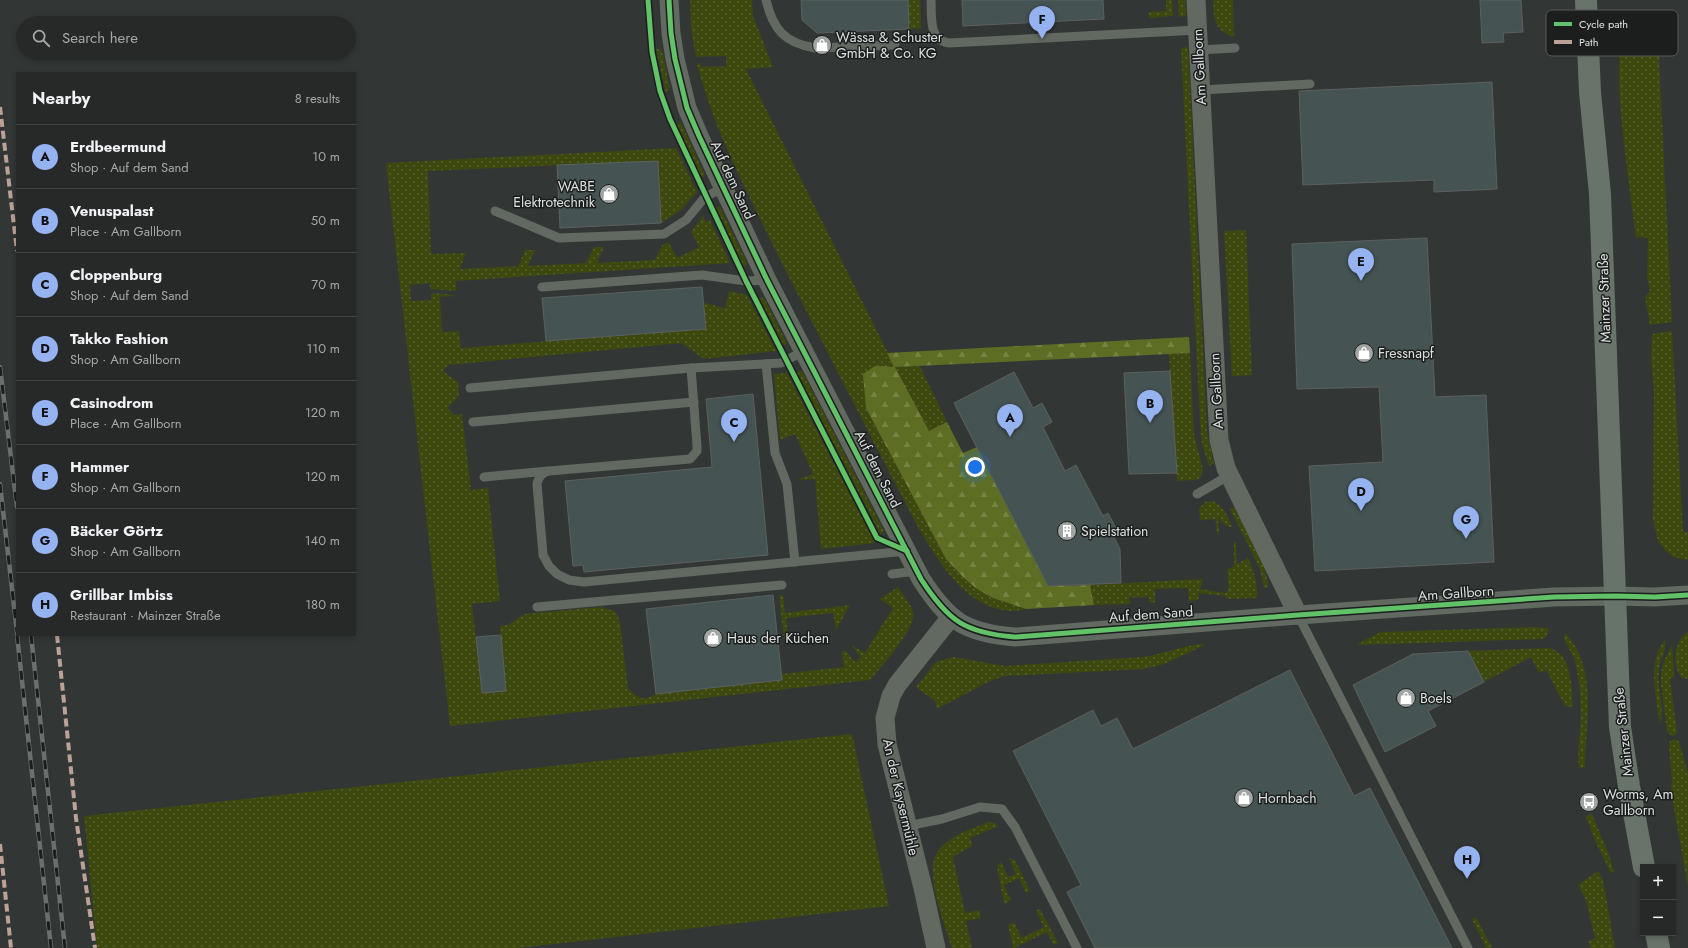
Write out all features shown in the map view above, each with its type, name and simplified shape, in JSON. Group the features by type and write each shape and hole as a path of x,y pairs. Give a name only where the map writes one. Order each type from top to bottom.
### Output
{"main road":[{"name":"Mainzer Straße","path":"1586,0 1586,10"},
{"name":"Mainzer Straße","path":"1588,56 1590,92 1600,194 1620,726 1643,864"},
{"path":"1656,936 1658,948"}],"street":[{"name":"Auf dem Sand","path":"669,0 671,33 675,59 687,108 723,188 767,280 917,571 934,599 951,616 970,629 980,632 1015,637 1298,615"},
{"name":"Am Gallborn","path":"1196,0 1218,425 1222,454 1230,475 1298,615 1554,597 1615,596"},
{"path":"1615,596 1655,597 1688,595"},
{"name":"An der Kaysermühle","path":"936,948 887,744 885,718 891,696 897,685 951,616"}],"lane":[{"path":"766,0 770,16 776,27 792,42 803,46 815,48 895,45"},
{"path":"931,0 934,33 943,42 949,43 1198,30"},
{"path":"1198,50 1235,48"},
{"path":"1200,90 1310,84"},
{"path":"495,211 559,238 664,234 686,220 705,197 723,188"},
{"path":"542,287 702,276 746,281 767,280"},
{"path":"470,388 691,368 781,363 804,351"},
{"path":"766,364 775,453 787,484 795,562"},
{"path":"484,477 690,459 697,451 691,368"},
{"path":"473,422 694,402"},
{"path":"549,471 542,473 537,484 543,555 549,566 557,574 569,580 584,582 907,551"},
{"path":"1197,494 1230,475"},
{"path":"892,574 917,571"},
{"path":"537,607 782,585"},
{"path":"1298,615 1468,948"},
{"path":"907,826 942,819 980,807 1002,809 1015,827 1077,948"}],"green space":[{"path":"690,0 752,0 753,16 773,67 746,69 895,367 920,366 947,422 929,432 993,598 1026,609 1011,611 995,608 980,602 967,593 945,569 919,529 774,247 741,180 721,134 697,64 700,63 701,67 726,66 726,56 696,57 691,27"},
{"path":"908,0 920,0 921,28 909,29"},
{"path":"1166,0 1172,0 1173,16 1149,18 1149,12 1166,11"},
{"path":"1178,0 1185,0 1186,16 1179,17"},
{"path":"1213,0 1233,0 1234,37 1222,31 1216,23"},
{"path":"1188,47 1207,432 1214,464 1209,466 1202,444 1200,422 1181,48"},
{"path":"656,48 662,51 670,89 666,93"},
{"path":"1620,56 1659,56 1672,322 1650,325 1645,297 1650,291 1647,277 1648,238 1636,237 1626,163 1619,70"},
{"path":"675,122 681,123 705,175 701,179"},
{"path":"676,148 697,192 681,210 661,223 658,161 428,171 431,254 466,253 460,269 518,266 525,250 535,250 528,266 586,263 594,247 604,247 597,263 655,260 663,244 669,243 677,258 699,247 691,232 703,216 706,222 710,220 730,263 456,281 456,291 430,289 430,283 410,285 411,301 431,300 431,293 456,296 440,297 442,332 459,331 461,348 705,329 704,303 725,308 729,291 747,295 776,351 704,359 681,343 448,365 443,371 458,382 459,395 448,408 454,415 462,414 471,490 488,488 500,601 472,604 482,693 506,691 500,626 508,625 524,614 600,607 614,611 618,616 620,623 628,688 640,698 647,698 656,694 782,680 781,674 844,667 842,652 845,650 855,662 861,657 851,645 865,653 893,608 880,599 898,587 913,611 913,618 910,627 897,647 870,680 450,726 386,163"},
{"path":"715,207 720,207 747,263 744,268"},
{"path":"1246,230 1252,375 1232,376 1224,231"},
{"path":"758,298 764,298 787,343 783,347"},
{"path":"1672,331 1683,532 1688,532 1688,560 1673,557 1665,550 1658,541 1653,520 1654,390 1651,357 1652,334"},
{"path":"1189,337 1190,353 895,367 929,431 947,422 963,453 977,447 1048,586 1090,585 1094,605 1026,609 993,598 977,589 963,577 946,559 866,408 863,374 875,366 894,367 887,353"},
{"path":"1190,353 1194,434 1203,470 1200,478 1195,480 1177,481 1169,354"},
{"path":"802,371 884,531 881,535 796,372"},
{"path":"787,373 875,543 821,549 815,479 797,480 813,474 795,434 780,440 774,374"},
{"path":"1213,501 1223,509 1232,527 1226,525 1218,517 1219,534 1217,533 1215,519 1200,520 1199,509 1205,502"},
{"path":"1234,507 1260,556 1264,566 1268,587 1264,588 1260,569 1230,509"},
{"path":"1234,542 1236,542 1237,564 1248,558 1254,572 1257,598 1226,599 1226,596 1199,593 1198,600 1189,601 1188,588 1155,589 1155,602 1149,603 1149,597 1129,598 1130,604 1094,605 1090,585 1203,579 1200,589 1226,593 1229,587 1227,570 1234,566"},
{"path":"779,595 783,595 785,613 850,605 836,630 833,613 786,618 788,638 784,639"},
{"path":"1535,627 1549,628 1546,637 1542,639 1357,645 1381,632"},
{"path":"1688,632 1688,679 1682,678 1676,667 1675,660 1677,647 1683,636"},
{"path":"1565,633 1576,647 1582,663 1588,697 1585,767 1579,768 1578,755 1581,717 1580,689 1575,660 1564,639"},
{"path":"1665,640 1665,647 1658,676 1662,704 1662,718 1660,725 1655,692 1654,670 1659,649"},
{"path":"1205,645 1164,664 1144,669 1004,676 988,682 937,709 935,701 916,687 936,662 953,657 1005,666 1143,657 1187,646"},
{"path":"1672,645 1674,678 1670,678 1677,733 1672,736 1667,731 1661,674 1664,661"},
{"path":"1549,648 1557,651 1567,664 1571,681 1573,707 1565,706 1546,670 1539,673 1531,657 1484,682 1468,651"},
{"path":"852,734 889,906 519,948 97,948 84,816"},
{"path":"1675,739 1679,742 1688,773 1688,887 1671,791 1672,781 1669,746 1670,741"},
{"path":"1592,814 1609,855 1614,872 1611,873 1591,831 1586,816"},
{"path":"988,822 995,823 998,826 970,838 973,845 953,857 965,913 980,910 981,918 966,921 972,948 952,948 934,884 934,860 938,851 948,841"},
{"path":"1009,858 1015,860 1030,890 1026,893 1019,878 1004,885 1011,900 1004,904 997,866 1001,862 1008,877 1016,874"},
{"path":"1598,871 1603,880 1615,948 1591,948 1588,942 1595,938 1586,900 1578,885"},
{"path":"1040,909 1058,943 1054,945 1047,932 1016,947 1017,948 1013,948 1008,925 1014,922 1022,938 1044,927 1036,911"},
{"path":"1476,917 1492,948 1486,948 1472,919"}],"building":[{"path":"801,0 908,0 909,29 817,33 802,20"},
{"path":"962,0 1103,0 1104,19 963,26"},
{"path":"1480,0 1521,0 1523,32 1503,33 1504,42 1482,43"},
{"path":"1492,82 1497,189 1434,192 1434,180 1303,185 1299,91"},
{"name":"WABE Elektrotechnik","path":"658,161 661,223 560,228 557,165"},
{"path":"1427,238 1435,397 1486,395 1494,562 1315,571 1309,466 1383,462 1379,387 1297,389 1292,244"},
{"path":"702,287 706,329 546,341 542,298"},
{"path":"1170,371 1177,473 1129,474 1124,373"},
{"path":"1014,372 1033,408 1042,403 1052,422 1043,427 1065,471 1076,465 1103,516 1108,513 1117,530 1112,533 1120,549 1121,583 1048,586 954,403"},
{"path":"753,394 768,555 584,572 583,565 573,566 565,481 712,467 706,399"},
{"name":"Haus der Küchen","path":"773,595 782,680 656,694 646,609"},
{"path":"501,635 506,691 482,693 476,637"},
{"name":"Boels","path":"1468,651 1484,682 1428,711 1436,726 1385,752 1353,685 1413,654"},
{"path":"1290,670 1354,796 1370,788 1452,948 1095,948 1067,892 1081,885 1013,751 1093,710 1101,726 1117,718 1133,749"}],"railway":[{"path":"0,367 16,499"},
{"path":"0,484 16,623"},
{"path":"17,636 51,948"},
{"path":"31,636 65,948"}],"marked path":[{"path":"0,107 16,243"},
{"path":"57,636 76,818 95,948"},
{"path":"0,844 11,948"}],"cycle path":[{"path":"648,0 652,52 660,91 670,119 746,281 877,538 907,551"},
{"path":"669,0 671,33 675,59 687,108 699,136 767,280 921,579 940,605 949,615 959,622 970,628 983,632 1015,637 1554,597 1655,597 1688,595"}],"place":[{"name":"Hammer","path":"1042,39"},
{"name":"Wässa & Schuster GmbH & Co. KG","path":"822,45"},
{"name":"WABE Elektrotechnik","path":"609,194"},
{"name":"Casinodrom","path":"1361,281"},
{"name":"Fressnapf","path":"1364,353"},
{"name":"Venuspalast","path":"1150,423"},
{"name":"Erdbeermund","path":"1010,437"},
{"name":"Cloppenburg","path":"734,442"},
{"name":"Takko Fashion","path":"1361,511"},
{"name":"Spielstation","path":"1067,531"},
{"name":"Bäcker Görtz","path":"1466,539"},
{"name":"Haus der Küchen","path":"713,638"},
{"name":"Boels","path":"1406,698"},
{"name":"Hornbach","path":"1244,798"},
{"name":"Worms, Am Gallborn","path":"1589,802"},
{"name":"Grillbar Imbiss","path":"1467,879"}]}
